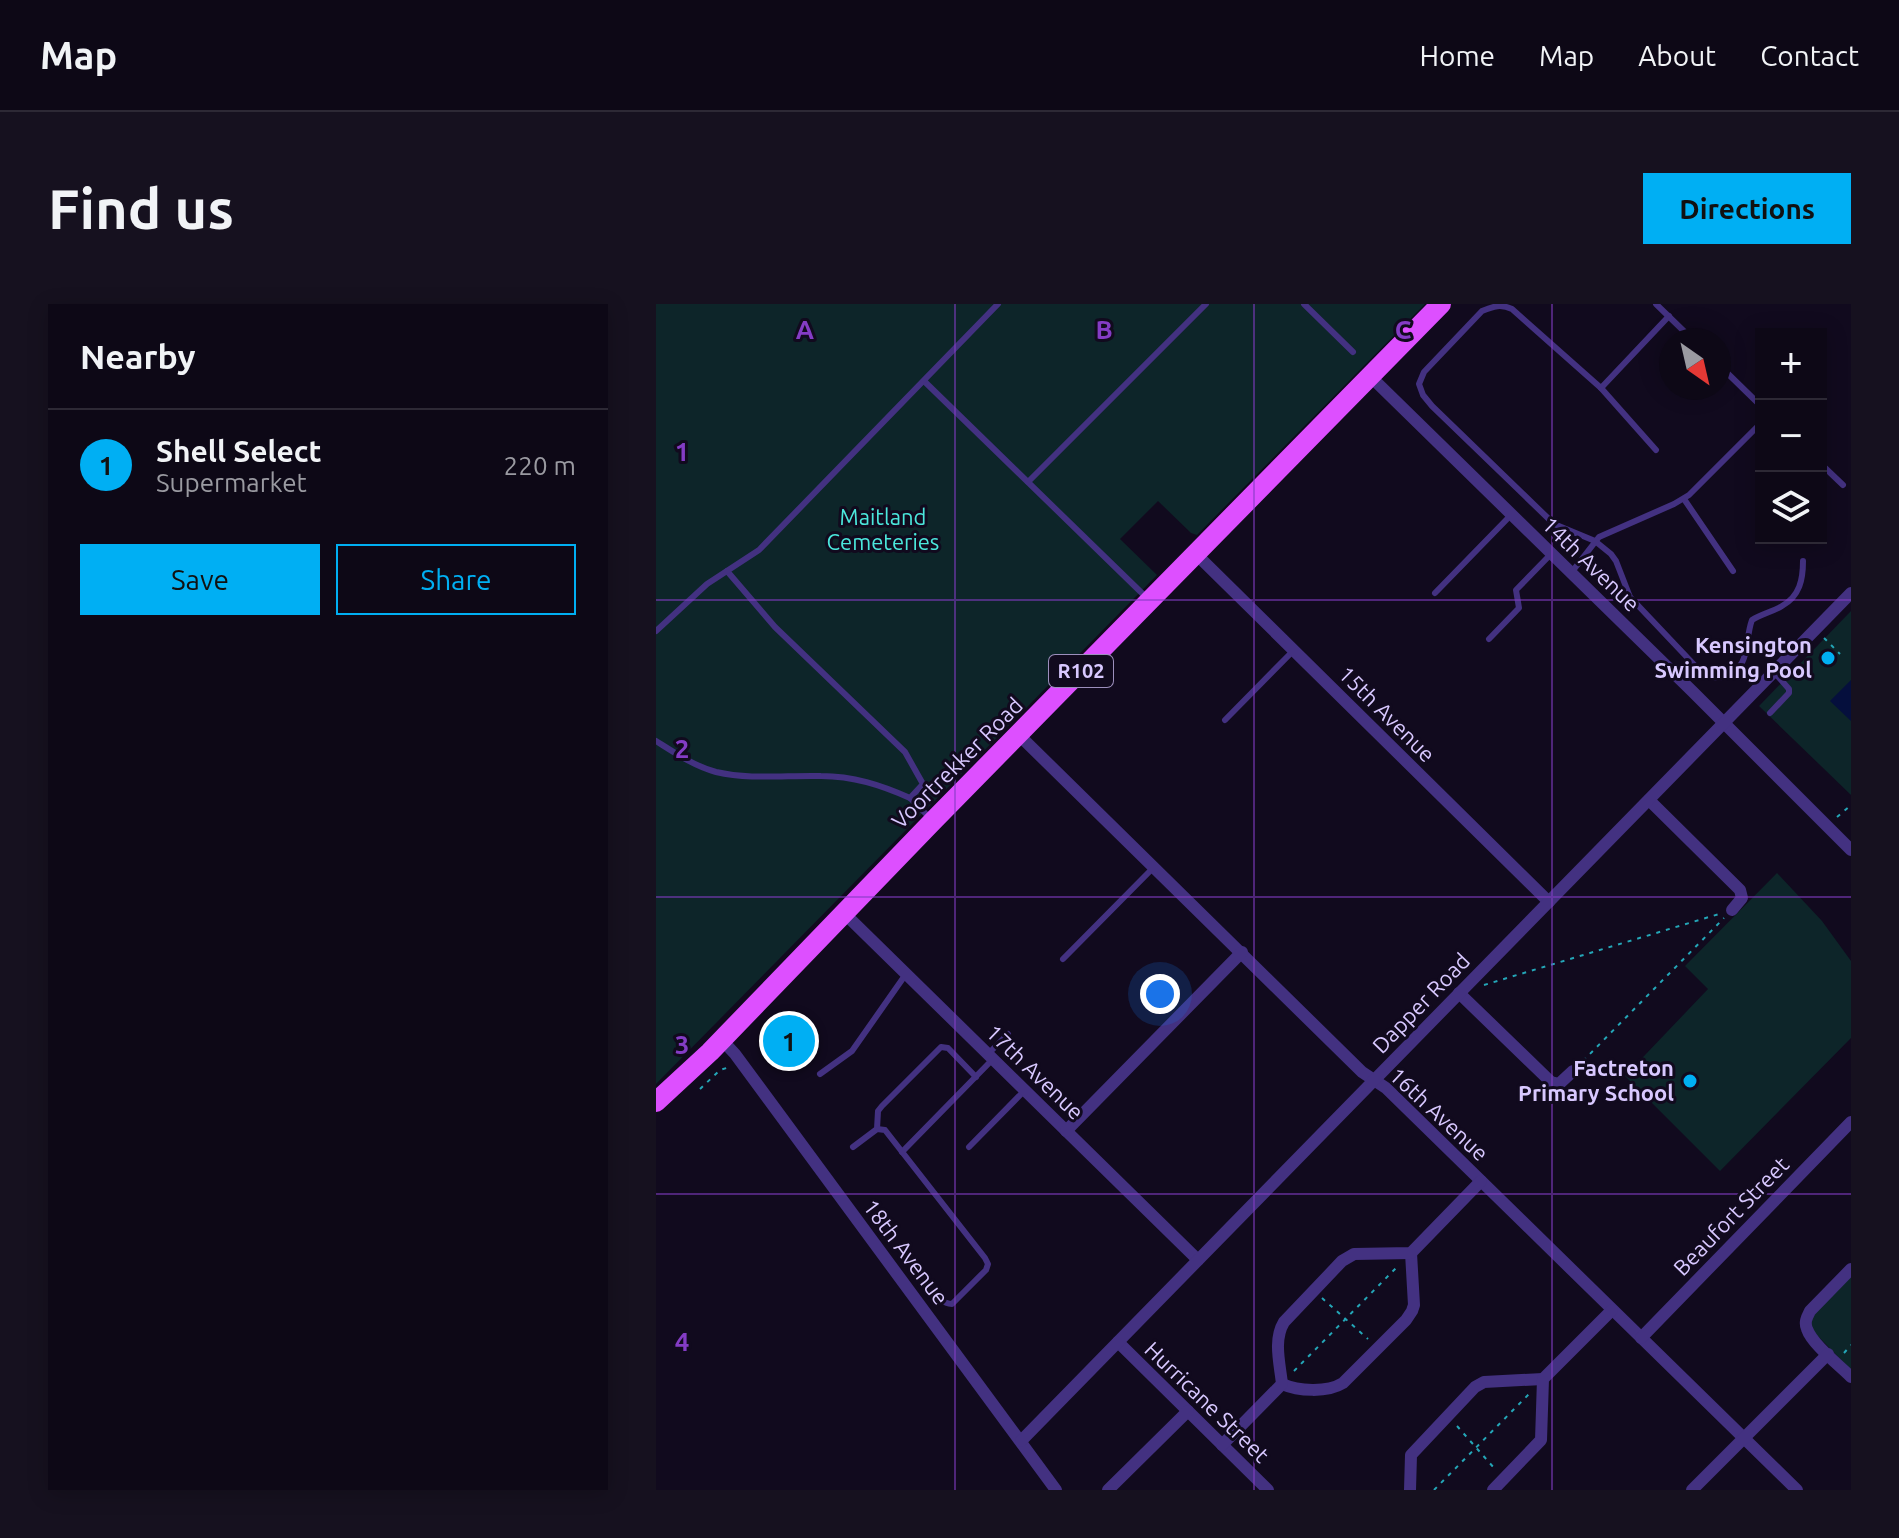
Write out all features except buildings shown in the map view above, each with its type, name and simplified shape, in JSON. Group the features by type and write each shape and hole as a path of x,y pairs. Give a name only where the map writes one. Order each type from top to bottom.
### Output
{"main road":[{"name":"Voortrekker Road","path":"656,1102 716,1046 1441,304"},
{"name":"Voortrekker Road","path":"656,1117 697,1073 716,1046"}],"street":[{"name":"14th Avenue","path":"1370,376 1851,850"},
{"name":"15th Avenue","path":"1196,554 1549,902"},
{"name":"Dapper Road","path":"1021,1441 1851,593"},
{"name":"16th Avenue","path":"1019,735 1362,1072 1386,1088 1797,1490"},
{"path":"1649,800 1740,890 1742,898 1732,910"},
{"name":"17th Avenue","path":"844,913 1198,1260"},
{"path":"1066,1131 1242,952"},
{"path":"1459,993 1551,1082 1559,1084 1573,1071"},
{"name":"18th Avenue","path":"716,1046 735,1054 1056,1490"},
{"name":"Beaufort Street","path":"1641,1338 1851,1122"},
{"path":"1222,1445 1282,1384 1280,1330 1342,1261 1354,1254 1411,1253 1481,1181"},
{"path":"1282,1384 1291,1388 1336,1388 1378,1348 1412,1311 1411,1253"},
{"path":"1851,1269 1806,1318 1807,1331 1851,1377"},
{"path":"1410,1490 1411,1455 1475,1387 1484,1382 1543,1379 1612,1310"},
{"name":"Hurricane Street","path":"1118,1342 1268,1490"},
{"path":"1692,1490 1828,1354"},
{"path":"1493,1490 1541,1440 1543,1379"},
{"path":"1108,1490 1188,1411"}],"lane":[{"path":"656,631 707,584 759,550 998,304"},
{"path":"1028,482 1206,304"},
{"path":"1304,304 1353,352"},
{"path":"1656,304 1681,328"},
{"path":"1656,450 1601,388 1504,305 1482,311 1424,372 1419,384 1432,406 1554,524 1595,541 1611,554 1626,589 1638,606 1708,677 1723,678 1740,667 1747,653 1752,620 1782,607 1798,591 1803,579 1803,561"},
{"path":"1601,388 1669,316"},
{"path":"1731,377 1755,400"},
{"path":"924,381 1150,601"},
{"path":"1571,573 1595,541 1609,531 1684,499 1755,429"},
{"path":"1827,470 1843,485"},
{"path":"1684,499 1733,571"},
{"path":"1435,593 1511,515"},
{"path":"1489,639 1519,608 1516,590 1551,554"},
{"path":"727,571 775,627 905,752 923,784 910,798"},
{"path":"1225,720 1294,650"},
{"path":"1770,713 1789,693 1774,672"},
{"path":"656,741 684,759 714,771 747,777 823,775 863,780 910,798 933,821"},
{"path":"1063,959 1154,867"},
{"path":"820,1074 852,1051 906,974"},
{"path":"902,1152 976,1077 1008,1034"},
{"path":"877,1129 878,1111 941,1047 948,1048 976,1077"},
{"path":"969,1147 1025,1090"},
{"path":"853,1147 877,1129 885,1130 988,1264 986,1270 952,1304 942,1301 931,1284"}],"path":[{"path":"1816,630 1840,654"},
{"path":"1828,826 1851,805"},
{"path":"1459,993 1732,910"},
{"path":"1573,1071 1732,910"},
{"path":"700,1089 720,1070 736,1068"},
{"path":"1282,1384 1411,1253"},
{"path":"1314,1291 1378,1348"},
{"path":"1434,1490 1543,1379"},
{"path":"1448,1416 1504,1479"}],"green space":[{"name":"Maitland Cemeteries","path":"656,304 1425,304 1197,535 1191,533 1158,501 1120,539 1157,575 656,1084"},
{"name":"Kensington Swimming Pool","path":"1851,611 1851,795 1759,706"},
{"name":"Factreton Primary School","path":"1777,873 1822,921 1851,961 1851,1038 1720,1171 1625,1076 1708,989 1685,966"},
{"path":"1851,1274 1851,1370 1810,1328 1812,1316"}],"shaded area":[{"path":"1851,680 1851,721 1830,701"}],"place":[{"name":"Kensington Swimming Pool","path":"1828,658"},
{"name":"Shell Select","path":"789,1041"},
{"name":"Factreton Primary School","path":"1690,1081"}]}
